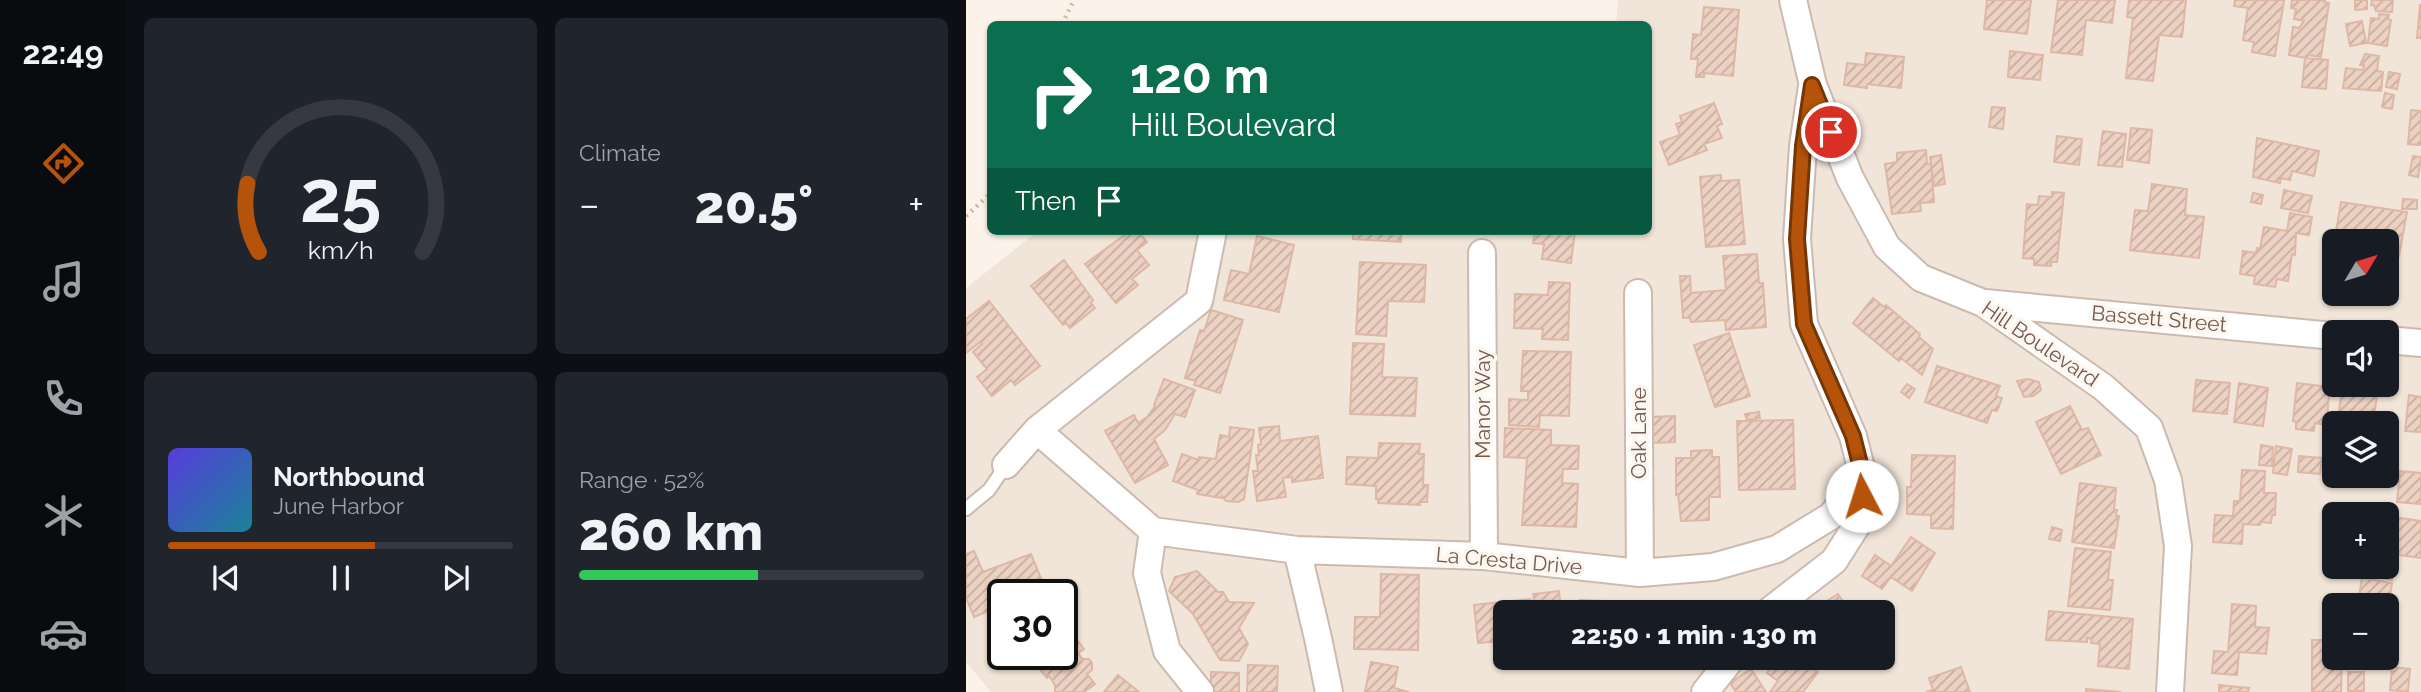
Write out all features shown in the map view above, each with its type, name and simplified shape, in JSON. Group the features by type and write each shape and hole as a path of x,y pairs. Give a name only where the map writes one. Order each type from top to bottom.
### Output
{"street":[{"name":"Hill Boulevard","path":"1793,0 1812,85 1850,178 1887,247 1921,278 1983,303 2103,387 2149,428 2168,480 2178,547 2170,692"},
{"path":"1784,600 1834,561 1861,517 1863,476 1853,436 1804,324 1797,239 1803,146 1812,85"},
{"path":"1006,465 1037,429 1199,301 1212,235"},
{"name":"Manor Way","path":"1482,253 1484,556"},
{"name":"Oak Lane","path":"1638,293 1640,573"},
{"name":"Bassett Street","path":"1983,303 2322,334"},
{"path":"2399,341 2421,343"},
{"path":"1037,429 1153,531 1147,573 1167,651 1200,692"},
{"name":"La Cresta Drive","path":"1153,531 1297,550 1484,556 1640,573 1713,567 1777,549 1831,516 1863,476"},
{"path":"1297,550 1329,692"},
{"path":"1705,692 1722,670"}],"lane":[{"path":"966,509 989,490 1006,465"}],"path":[{"path":"1064,21 1074,0"},
{"path":"966,216 987,197"}],"shaded area":[{"path":"1618,0 2421,0 2421,692 991,692 966,662 966,288 1033,235 1652,235 1652,21 1616,21"}],"building":[{"path":"1987,0 2031,0 2027,34 1984,29"},
{"path":"2058,0 2115,0 2112,23 2086,20 2082,55 2051,52"},
{"path":"2129,0 2186,0 2182,37 2159,35 2153,81 2126,78 2133,18 2127,17"},
{"path":"2235,0 2284,0 2275,56 2252,52 2254,42 2243,40 2248,8 2234,6"},
{"path":"2292,0 2325,0 2324,2 2329,3 2321,57 2289,55 2293,27 2299,28 2304,21 2294,19 2296,9 2291,8"},
{"path":"2355,0 2367,0 2367,9 2355,10"},
{"path":"2372,0 2393,0 2392,12 2376,11 2374,5 2371,5"},
{"path":"2420,5 2421,38 2417,38"},
{"path":"1704,7 1739,10 1733,76 1704,73 1704,77 1696,77 1698,59 1691,59 1693,34 1701,35"},
{"path":"2379,14 2389,15 2388,19 2391,20 2387,46 2368,43 2371,18 2379,19"},
{"path":"2362,21 2366,43 2350,46 2346,24"},
{"path":"2010,51 2043,55 2040,80 2008,77"},
{"path":"1866,53 1904,57 1901,88 1867,84 1867,88 1844,85 1847,63 1865,65"},
{"path":"2365,54 2379,56 2377,71 2383,72 2381,91 2343,88 2346,68 2363,70 2364,65 2360,65"},
{"path":"2305,58 2328,60 2326,89 2302,87"},
{"path":"2389,72 2400,74 2397,89 2386,87"},
{"path":"2385,93 2394,95 2392,109 2382,107"},
{"path":"1714,103 1722,124 1717,126 1722,138 1704,144 1707,150 1669,165 1660,142 1680,135 1676,124 1682,122 1680,116"},
{"path":"1992,107 2005,108 2003,129 1989,127"},
{"path":"2411,110 2421,111 2421,145 2408,144"},
{"path":"2131,128 2152,130 2149,163 2127,160"},
{"path":"2103,131 2126,134 2122,167 2098,165"},
{"path":"2057,136 2082,139 2079,165 2054,162"},
{"path":"2257,138 2319,151 2314,176 2292,171 2290,180 2281,178 2280,183 2253,177"},
{"path":"1926,150 1927,164 1931,163 1934,202 1920,203 1921,211 1892,214 1885,164 1897,162 1897,153"},
{"path":"1941,155 1945,184 1934,186 1930,157"},
{"path":"2413,156 2421,157 2418,177 2409,175"},
{"path":"1721,175 1721,181 1739,180 1745,244 1706,247 1700,177"},
{"path":"2152,184 2187,189 2185,215 2204,217 2199,258 2130,250 2135,210 2148,211"},
{"path":"2284,190 2312,196 2308,213 2281,208"},
{"path":"2052,192 2064,193 2057,262 2051,262 2051,266 2034,265 2034,259 2023,258 2027,204 2038,205 2039,196 2052,197"},
{"path":"2253,193 2263,195 2261,204 2251,202"},
{"path":"2403,199 2417,200 2417,209 2402,209"},
{"path":"2341,202 2407,212 2399,256 2399,229 2336,229"},
{"path":"2290,213 2312,217 2309,235 2296,233 2295,255 2292,254 2288,281 2277,279 2275,287 2254,284 2255,276 2240,274 2243,251 2256,253 2257,248 2260,249 2264,227 2287,231"},
{"path":"1125,235 1141,235 1147,242 1137,250 1149,265 1132,279 1138,285 1116,303 1085,264"},
{"path":"1353,235 1401,235 1401,242 1353,239"},
{"path":"1534,235 1574,235 1571,263 1542,259 1544,244 1533,243"},
{"path":"1257,236 1294,245 1279,312 1224,300 1231,270 1249,274"},
{"path":"1757,254 1759,283 1763,283 1766,327 1726,330 1725,320 1691,322 1690,318 1683,318 1680,276 1690,276 1691,293 1726,290 1723,256"},
{"path":"1064,260 1093,300 1091,303 1095,308 1070,328 1066,323 1063,325 1031,286"},
{"path":"1360,262 1426,265 1424,302 1388,301 1386,336 1356,334"},
{"path":"1549,282 1570,283 1568,340 1542,339 1543,329 1514,328 1515,294 1548,295"},
{"path":"1873,298 1884,307 1886,305 1933,349 1922,375 1901,358 1899,361 1853,323"},
{"path":"989,301 1040,366 1015,385 1011,380 992,396 977,377 987,369 973,352 982,344 980,342 966,353 966,319"},
{"path":"1211,310 1243,320 1220,393 1194,385 1196,381 1185,378 1200,330 1204,331"},
{"path":"1729,333 1750,396 1715,407 1694,345"},
{"path":"1353,343 1384,344 1382,377 1417,378 1415,416 1350,414"},
{"path":"1523,351 1571,352 1569,416 1540,415 1539,427 1509,425 1509,399 1528,400 1528,391 1521,391"},
{"path":"1937,366 2000,386 1996,396 2002,398 1997,411 1992,410 1987,423 1925,402"},
{"path":"1164,379 1195,390 1185,417 1175,414 1165,430 1154,439 1168,465 1135,483 1105,431 1134,415 1138,423 1147,417 1155,406"},
{"path":"2028,379 2039,382 2041,390 2033,396 2024,397 2017,381"},
{"path":"2196,380 2230,383 2227,414 2193,411"},
{"path":"2239,383 2268,388 2263,426 2234,422"},
{"path":"2297,383 2322,386 2322,397 2329,397 2327,411 2322,411 2322,424 2315,423 2314,431 2296,429 2296,422 2293,421"},
{"path":"1907,384 1915,389 1909,398 1901,392"},
{"path":"2409,395 2421,397 2421,432 2405,431"},
{"path":"2341,397 2377,397 2375,411 2339,411"},
{"path":"2070,406 2082,430 2088,428 2101,455 2061,474 2036,422"},
{"path":"1759,412 1760,418 1747,420 1745,414"},
{"path":"1675,416 1675,442 1651,443 1650,417"},
{"path":"1793,420 1795,489 1739,490 1737,421"},
{"path":"1279,426 1280,441 1318,436 1323,478 1292,482 1292,477 1283,478 1286,497 1257,501 1253,471 1258,471 1256,455 1259,455 1258,445 1261,444 1259,428"},
{"path":"1230,427 1254,430 1244,499 1238,502 1226,501 1222,496 1197,494 1198,490 1173,481 1182,454 1199,460 1199,457 1216,459 1220,435 1229,437"},
{"path":"1505,428 1551,430 1551,445 1579,446 1578,469 1563,469 1562,483 1578,484 1576,527 1522,525 1527,458 1504,457"},
{"path":"1379,443 1420,444 1419,454 1424,454 1423,485 1428,485 1427,502 1419,502 1420,505 1378,503 1376,486 1346,484 1347,457 1378,458"},
{"path":"2261,445 2273,447 2272,466 2259,465"},
{"path":"2276,446 2292,449 2287,475 2273,473"},
{"path":"1712,450 1712,457 1719,457 1720,497 1709,497 1709,520 1681,521 1678,494 1676,495 1676,458 1691,458 1691,451"},
{"path":"1912,455 1955,456 1953,529 1931,528 1931,515 1907,514 1907,487 1911,487"},
{"path":"2299,456 2322,458 2320,474 2298,472"},
{"path":"2242,470 2265,471 2264,493 2276,493 2275,515 2272,515 2271,523 2243,524 2242,544 2213,542 2215,515 2233,516 2234,501 2240,501"},
{"path":"2400,471 2421,473 2421,504 2397,502"},
{"path":"2080,483 2116,488 2114,510 2117,510 2116,516 2119,516 2114,548 2072,542"},
{"path":"2399,518 2421,521 2421,558 2399,555"},
{"path":"2052,527 2062,530 2060,541 2049,539"},
{"path":"1911,537 1935,553 1912,591 1891,577 1882,589 1862,576 1875,555 1891,566"},
{"path":"2075,548 2111,552 2108,580 2113,580 2110,610 2068,606"},
{"path":"974,551 983,572 1031,554 1041,579 987,579 987,612 974,617 966,598 966,554"},
{"path":"1197,571 1218,592 1223,592 1229,602 1254,603 1239,628 1248,644 1239,661 1220,660 1193,614 1169,591 1175,577"},
{"path":"1381,574 1419,575 1418,650 1354,649 1355,617 1380,617"},
{"path":"2362,579 2392,583 2390,593 2360,593"},
{"path":"1559,591 1560,600 1534,600 1533,594"},
{"path":"1838,594 1842,600 1828,600"},
{"path":"1493,603 1493,642 1478,643 1474,605"},
{"path":"2232,604 2256,606 2255,627 2269,628 2266,654 2239,652 2237,675 2212,673 2214,651 2228,652"},
{"path":"2049,611 2133,619 2129,669 2098,666 2100,644 2091,643 2092,639 2087,638 2087,642 2046,640"},
{"path":"2312,640 2322,640 2322,670 2342,670 2341,692 2312,692"},
{"path":"1078,641 1084,649 1078,653"},
{"path":"1078,653 1082,659 1089,659 1092,663 1092,670 1087,674 1095,684 1084,692 1055,692 1055,685 1049,676 1047,678 1041,670 1078,670"},
{"path":"1371,662 1398,667 1394,688 1409,692 1365,692"},
{"path":"1248,665 1278,666 1277,692 1247,692"},
{"path":"1961,667 1970,692 1926,692 1933,690 1929,678"},
{"path":"2410,669 2408,692 2390,690 2392,670"},
{"path":"1752,670 1766,692 1736,692 1730,683"},
{"path":"1769,670 1818,672 1803,692 1770,692 1778,681 1767,673"},
{"path":"1211,672 1239,673 1239,692 1211,692"},
{"path":"2348,672 2364,672 2364,691 2348,691"},
{"path":"1118,675 1139,692 1104,692"},
{"path":"2219,685 2249,688 2248,692 2219,692"},
{"path":"2086,689 2121,692 2086,692"}],"route":[{"path":"1831,132 1812,85 1803,146 1797,239 1804,324 1853,436 1863,476 1862,496"}]}
